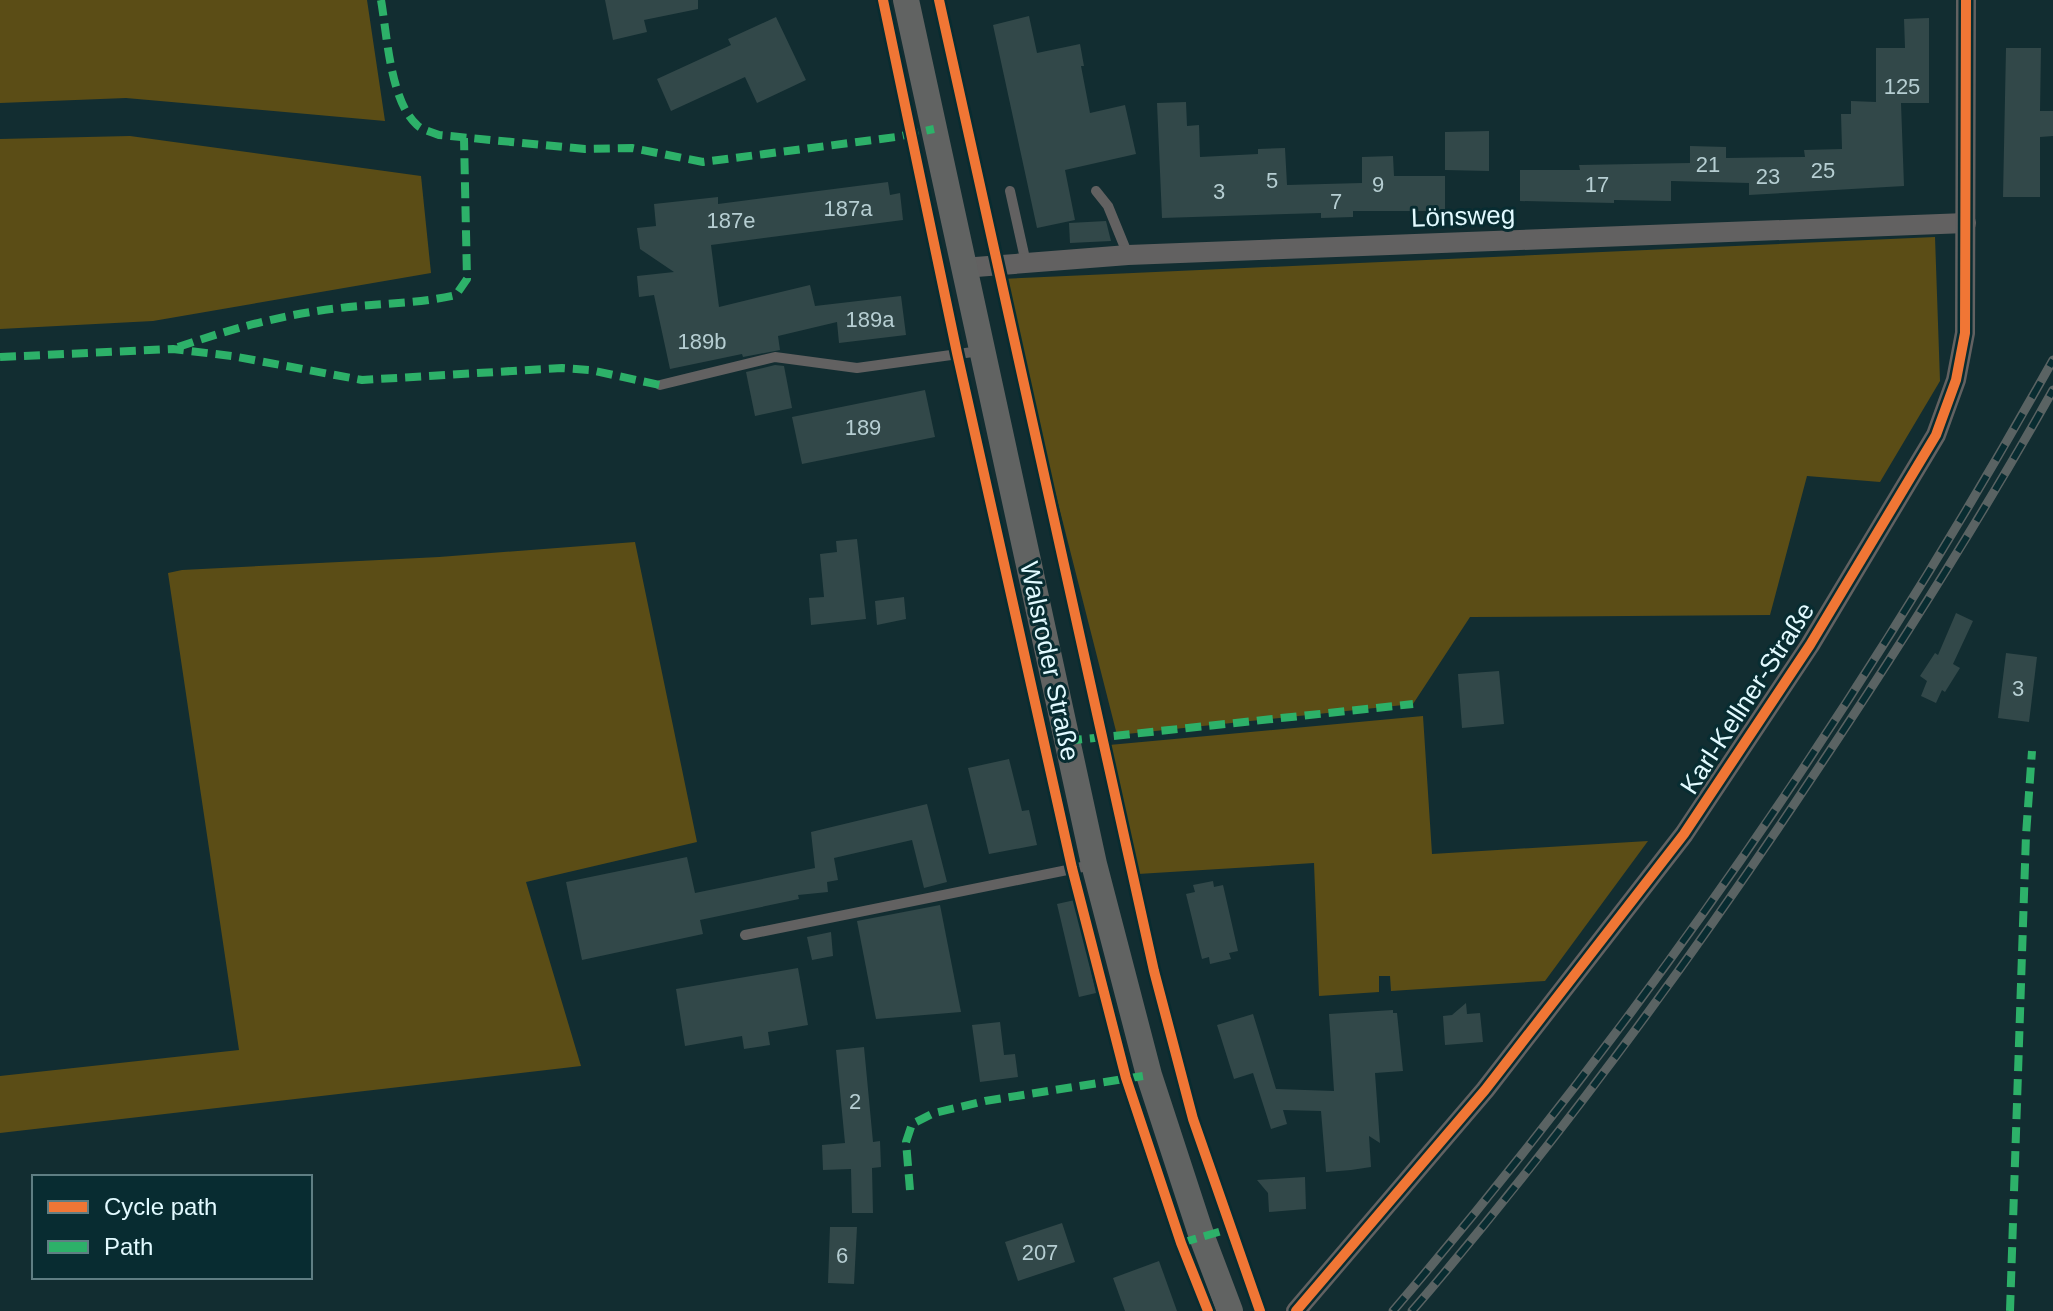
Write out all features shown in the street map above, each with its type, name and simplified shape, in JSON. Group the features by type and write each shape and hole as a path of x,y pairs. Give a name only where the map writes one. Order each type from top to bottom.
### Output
{"street":[{"name":"Walsroder Straße","path":"906,0 1094,864 1149,1075 1202,1237 1230,1311"},
{"name":"Karl-Kellner-Straße","path":"1296,1311 1485,1090 1675,846 1810,645 1936,435 1956,380 1965,333 1966,0"},
{"name":"Lönsweg","path":"963,268 1128,255 1966,223"}],"lane":[{"path":"1010,191 1026,263"},
{"path":"1096,191 1108,206 1128,255"},
{"path":"660,385 775,357 857,368 982,351"},
{"path":"745,935 1094,864"}],"shaded area":[{"path":"0,0 367,0 385,121 126,98 0,103"},
{"path":"130,136 421,176 431,273 153,321 0,329 0,139"},
{"path":"1935,237 1940,381 1880,482 1807,476 1770,615 1470,617 1413,704 1117,735 1001,279"},
{"path":"635,542 697,842 526,882 581,1066 0,1133 0,1076 239,1050 168,573"},
{"path":"1423,716 1432,854 1648,841 1545,981 1391,991 1390,976 1379,976 1379,992 1319,996 1314,863 1138,874 1109,745"}],"building":[{"path":"605,0 698,0 698,9 644,20 647,32 613,40"},
{"path":"1029,16 1037,53 1080,44 1090,113 1125,105 1136,154 1065,170 1075,220 1037,228 993,25"},
{"path":"776,17 806,80 757,103 745,77 671,111 657,79 731,45 728,39"},
{"path":"1929,18 1929,103 1901,103 1904,186 1749,195 1749,183 1671,181 1671,201 1520,201 1520,170 1580,170 1579,165 1690,163 1690,146 1726,147 1726,158 1805,157 1804,150 1842,149 1841,114 1851,114 1851,101 1876,102 1876,48 1905,48 1904,19"},
{"path":"2006,48 2041,48 2040,111 2053,111 2053,136 2040,137 2040,197 2003,197"},
{"path":"1186,102 1187,126 1199,125 1200,157 1258,154 1258,149 1285,148 1287,185 1362,183 1362,157 1393,156 1394,176 1445,176 1445,211 1353,211 1353,217 1321,218 1321,213 1162,218 1157,103"},
{"path":"1489,131 1489,171 1445,170 1445,132"},
{"path":"888,182 890,195 900,193 903,220 711,245 719,307 810,285 815,306 901,296 906,335 839,343 837,322 778,336 780,350 743,357 742,354 670,369 654,295 639,297 637,276 674,272 640,249 637,228 656,226 654,204 718,197 718,204"},
{"path":"1106,221 1111,241 1070,243 1069,223"},
{"path":"784,366 792,408 755,416 746,372"},
{"path":"925,390 935,437 802,464 792,417"},
{"path":"857,539 866,619 811,625 809,598 824,597 820,554 837,552 836,541"},
{"path":"904,597 906,619 877,625 875,601"},
{"path":"1956,613 1973,621 1953,664 1960,668 1945,692 1942,690 1936,703 1921,696 1927,681 1920,676 1935,653 1938,655"},
{"path":"2006,653 2037,657 2029,722 1998,718"},
{"path":"1499,671 1504,724 1462,728 1458,674"},
{"path":"1009,759 1022,811 1029,810 1037,845 989,854 968,768"},
{"path":"927,804 947,882 924,888 912,840 834,858 838,880 827,882 828,892 798,895 799,899 700,920 703,934 582,960 566,882 687,857 695,893 815,868 811,832"},
{"path":"1213,881 1214,887 1223,885 1238,951 1229,953 1231,959 1210,964 1209,957 1202,959 1186,894 1195,892 1193,885"},
{"path":"1075,900 1096,993 1079,997 1057,904"},
{"path":"940,905 961,1012 876,1019 857,921"},
{"path":"831,932 833,956 812,960 807,937"},
{"path":"798,968 808,1025 768,1032 770,1045 744,1049 742,1036 685,1046 676,989"},
{"path":"1466,1003 1467,1014 1480,1013 1483,1042 1445,1045 1443,1016 1452,1015"},
{"path":"1393,1010 1397,1013 1403,1071 1375,1073 1380,1143 1369,1136 1371,1167 1351,1170 1326,1172 1321,1111 1283,1110 1287,1124 1271,1129 1253,1073 1234,1079 1217,1025 1253,1014 1276,1089 1334,1091 1329,1014"},
{"path":"1000,1022 1004,1055 1015,1054 1018,1077 980,1082 972,1025"},
{"path":"864,1047 873,1142 880,1141 881,1167 872,1168 873,1213 852,1213 851,1169 823,1170 822,1145 845,1143 836,1050"},
{"path":"1305,1177 1306,1209 1269,1212 1268,1193 1257,1180"},
{"path":"1062,1223 1075,1262 1018,1281 1005,1242"},
{"path":"830,1227 857,1227 854,1284 828,1283"},
{"path":"1159,1261 1177,1311 1125,1311 1113,1278"}],"railway":[{"path":"1393,1311 1575,1086 1746,852 1906,609 2053,360"},
{"path":"1412,1311 1572,1114 1722,909 1909,630 2053,390"}],"marked path":[{"path":"381,0 391,66 401,100 417,125 439,135 585,149 632,148 703,162 896,137 934,129"},
{"path":"178,347 238,328 299,314 456,295 467,279 464,138"},
{"path":"0,357 173,349 232,356 362,380 562,368 590,370 660,385"},
{"path":"1066,741 1413,704"},
{"path":"2010,1311 2026,835 2032,751"},
{"path":"910,1190 906,1142 912,1124 934,1113 985,1101 1149,1075"},
{"path":"1181,1243 1232,1228"}],"cycle path":[{"path":"883,0 957,353 1072,868 1126,1078 1181,1243 1208,1311"},
{"path":"939,0 1154,971 1193,1119 1260,1311"},
{"path":"1296,1311 1485,1090 1684,834 1810,645 1936,435 1956,380 1965,333 1966,0"}]}
